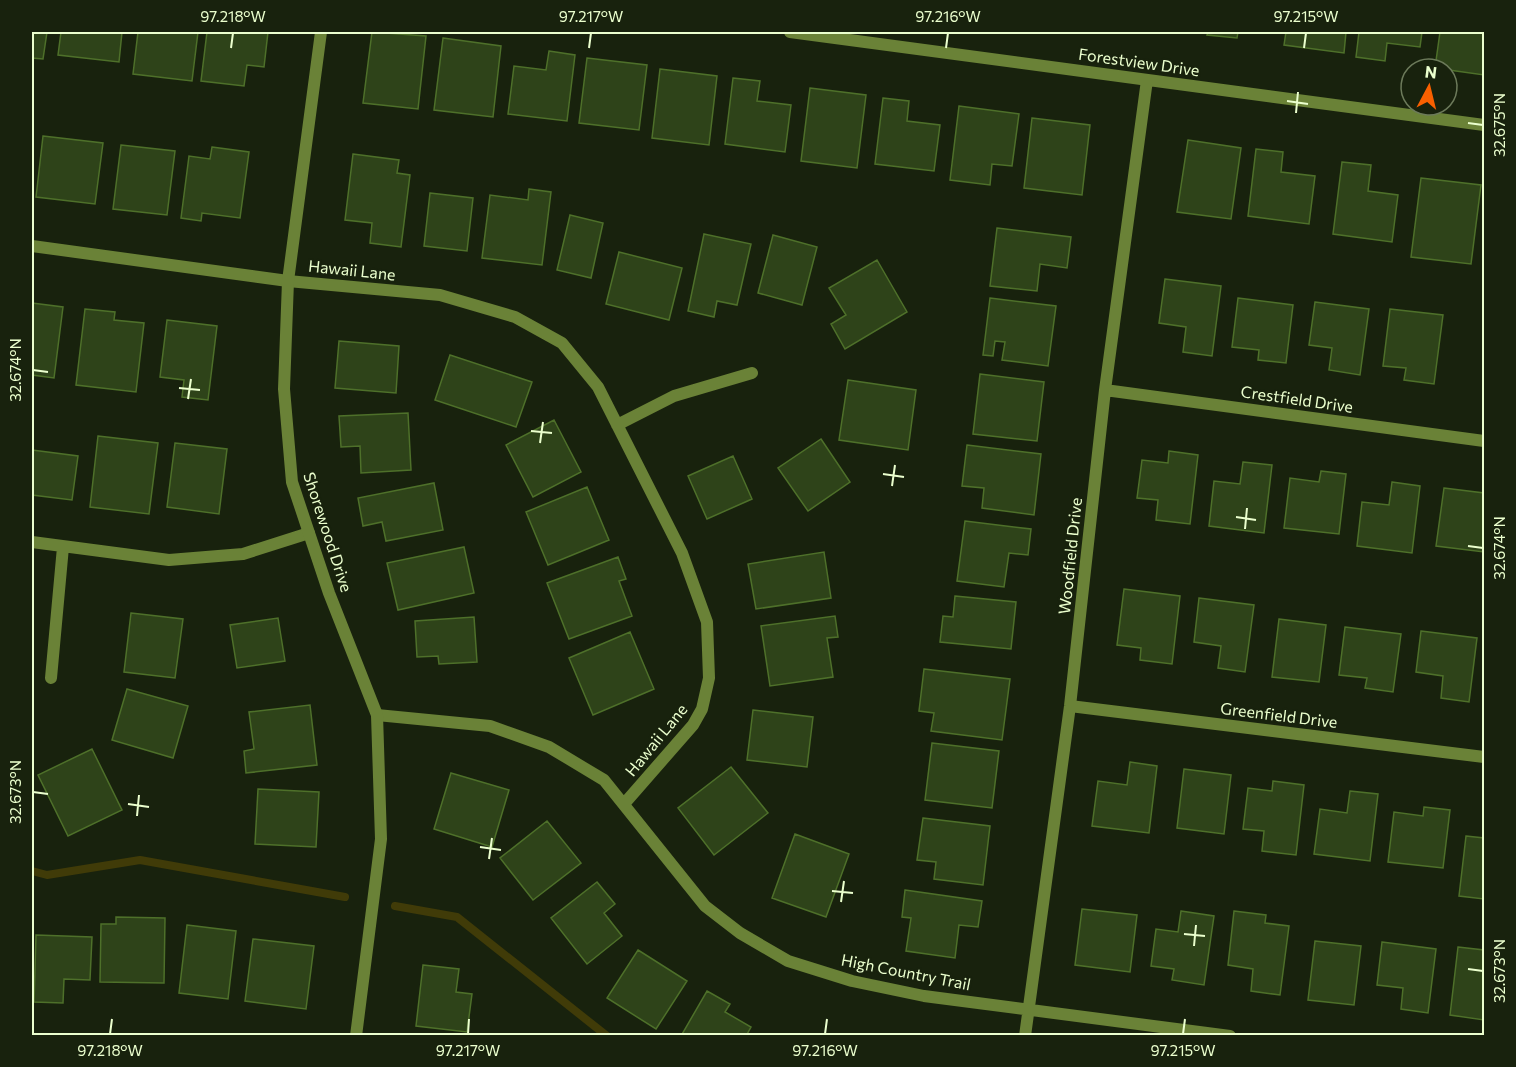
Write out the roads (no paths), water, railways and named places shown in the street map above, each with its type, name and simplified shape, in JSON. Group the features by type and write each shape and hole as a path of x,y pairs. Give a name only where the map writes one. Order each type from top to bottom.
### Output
{"street":[{"name":"Shorewood Drive","path":"321,32 288,280 284,389 292,482 329,593 377,716 381,838 356,1035"},
{"name":"Forestview Drive","path":"790,32 1485,125"},
{"name":"Woodfield Drive","path":"1025,1035 1070,706 1105,390 1147,80"},
{"name":"Hawaii Lane","path":"32,246 288,280 440,296 514,317 562,343 598,387 682,553 707,622 710,678 702,709 693,725 624,804"},
{"path":"617,425 674,396 752,374"},
{"name":"Crestfield Drive","path":"1105,390 1485,441"},
{"path":"32,542 169,560 243,554 309,533"},
{"path":"51,678 63,547"},
{"name":"Greenfield Drive","path":"1070,706 1485,757"},
{"name":"High Country Trail","path":"377,716 490,726 549,747 604,780 705,906 740,933 788,961 852,981 924,996 1230,1035"}],"waterway":[{"path":"32,871 47,875 140,860 345,897"},
{"path":"395,906 457,917 607,1036"}]}
